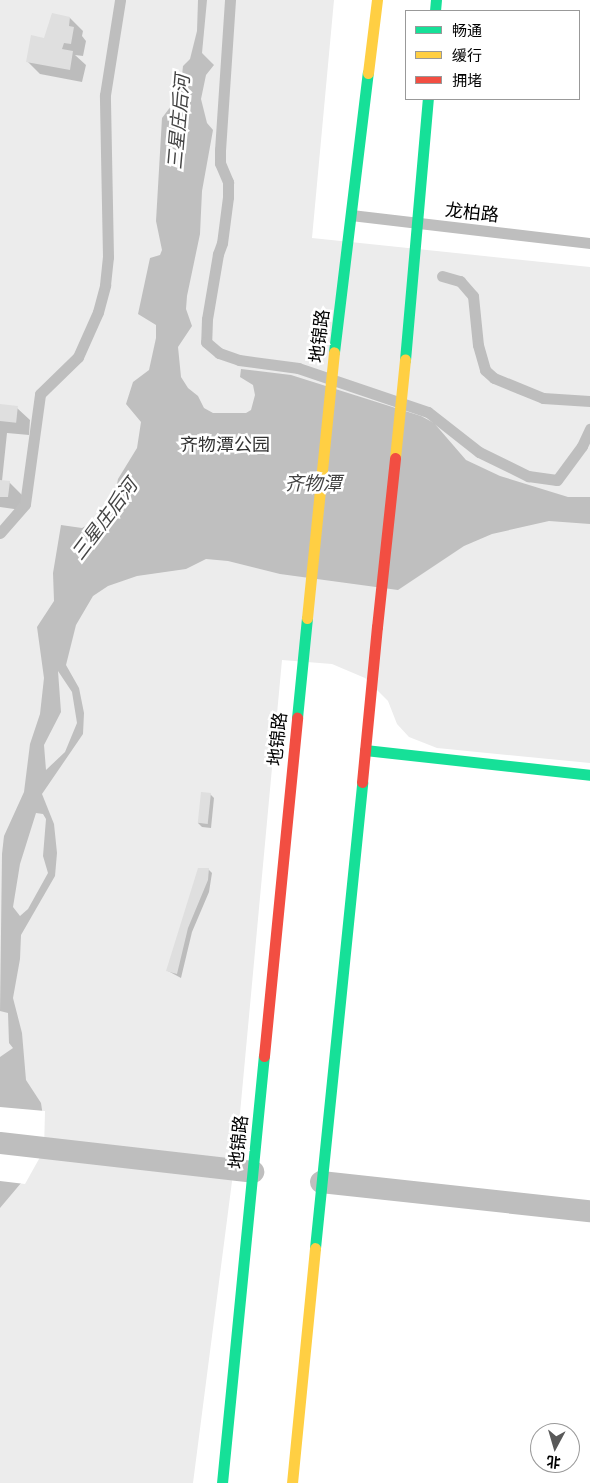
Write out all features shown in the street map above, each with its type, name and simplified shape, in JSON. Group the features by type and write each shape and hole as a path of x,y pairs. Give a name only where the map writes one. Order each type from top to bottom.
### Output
{"street":[{"name":"地锦路","path":"222,1483 334,352 376,0"},
{"path":"292,1483 419,224 428,100"},
{"path":"365,750 590,775"},
{"path":"0,1143 253,1172"},
{"path":"321,1182 590,1210"}],"lane":[{"path":"0,533 25,504 40,394 78,356 98,312 106,285 108,257 105,95 120,0"},
{"path":"230,0 220,150 220,162 228,182 228,197 222,244 216,259 207,319 206,342 225,356 298,368 428,412 489,459 528,476 558,480 582,446 590,429"},
{"name":"龙柏路","path":"351,215 590,243"},
{"path":"442,276 460,280 474,296 478,346 485,370 494,378 543,398 590,401"}],"green space":[{"name":"齐物潭公园","path":"0,0 334,0 312,238 590,267 590,763 437,748 409,737 397,724 388,701 365,678 332,664 282,660 238,1135 193,1483 0,1483"}],"water":[{"name":"齐物潭","path":"198,0 207,0 202,53 214,65 206,75 201,99 207,123 213,130 202,191 200,234 187,296 186,309 192,326 178,347 181,377 188,388 198,396 204,408 213,413 246,413 251,410 255,395 253,385 240,377 241,369 291,375 421,416 434,423 466,460 500,476 568,497 590,497 590,524 549,521 492,534 464,546 398,590 280,574 228,561 206,559 186,569 137,576 108,586 93,596 76,625 66,665 79,688 84,713 83,734 42,794 54,824 57,853 55,876 21,935 20,959 13,998 22,1033 26,1080 41,1103 44,1123 32,1170 0,1208 0,1057 13,1048 9,1043 8,1013 0,1011 2,854 4,836 24,792 30,744 40,714 44,678 37,627 54,601 53,573 61,525 82,528 111,513 118,479 137,448 141,422 126,404 133,382 149,370 156,338 156,325 138,314 150,258 160,255 162,250 156,221 162,118 180,94 183,66 190,59 197,31","holes":["58,671 72,692 77,723 65,752 46,770 44,745 61,712","36,813 43,814 46,819 43,856 48,873 28,909 20,916 13,907 20,864"]}],"pier":[{"path":"0,1107 45,1111 44,1150 25,1184 0,1181"}],"building":[{"path":"52,13 70,17 69,26 74,27 71,44 64,43 62,49 73,51 70,70 26,62 31,35 44,38"},
{"path":"0,404 18,406 16,423 0,421"},
{"path":"0,480 10,481 8,497 0,497"},
{"path":"201,792 211,793 208,824 198,823"},
{"path":"198,868 209,868 208,880 188,928 177,974 166,971"}],"traffic: fast":[{"path":"435,10 436,0"},
{"path":"334,352 368,73"},
{"path":"405,360 428,100"},
{"path":"297,718 307,618"},
{"path":"365,750 590,775"},
{"path":"315,1248 362,782"},
{"path":"222,1483 264,1056"}],"traffic: slow":[{"path":"368,73 377,0"},
{"path":"307,618 334,352"},
{"path":"395,458 405,360"},
{"path":"292,1483 315,1248"}],"traffic: jam":[{"path":"377,627 395,458"},
{"path":"362,782 377,627"},
{"path":"264,1056 297,718"}],"water label":[{"name":"三星庄后河","path":"178,122"},
{"name":"三星庄后河","path":"104,519"}]}
